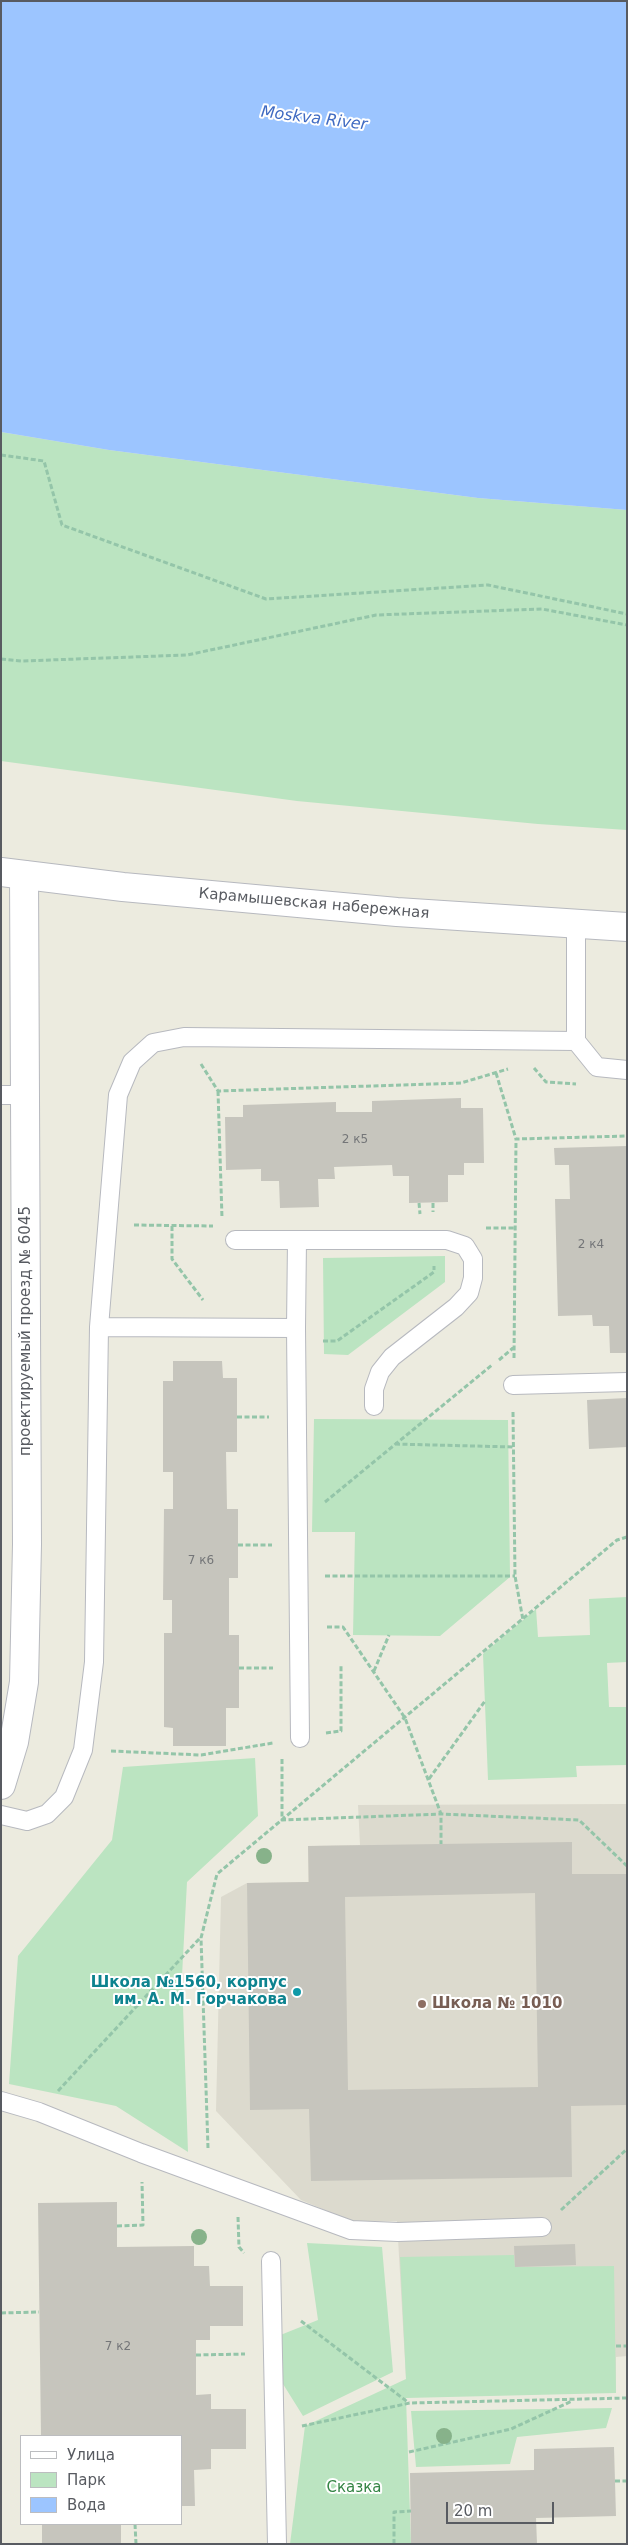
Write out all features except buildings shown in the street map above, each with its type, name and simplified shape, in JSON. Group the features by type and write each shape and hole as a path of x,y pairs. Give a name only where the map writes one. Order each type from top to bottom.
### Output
{"street":[{"name":"Карамышевская набережная","path":"12,874 123,887 397,912 627,927"},
{"name":"проектируемый проезд № 6045","path":"1,1785 14,1742 24,1682 27,1544 12,1095 12,874"},
{"path":"1,1704 7,1692 24,1631"}],"lane":[{"path":"576,924 576,1041 597,1067 627,1070"},
{"path":"1,1815 27,1821 47,1814 64,1797 83,1750 94,1662 99,1327 118,1096 123,1078 132,1062 153,1043 184,1037 576,1041"},
{"path":"235,1240 447,1240 465,1246 472,1259 474,1278 469,1293 456,1307 386,1364 380,1372 374,1389 374,1406"},
{"path":"297,1240 296,1335 300,1738"},
{"path":"99,1327 223,1327 296,1335"},
{"path":"513,1385 627,1382"},
{"path":"1,2101 39,2112 142,2153 350,2230 398,2232 542,2227"},
{"path":"271,2261 277,2544"}],"path":[{"path":"1,455 44,461 62,525 266,599 488,585 627,614"},
{"path":"1,659 22,661 187,654 376,615 542,609 627,625"},
{"path":"184,1037 218,1091 222,1226"},
{"path":"529,1061 546,1082 582,1085"},
{"path":"218,1091 461,1083 514,1067"},
{"path":"496,1073 516,1139 513,1385 515,1576 523,1621"},
{"path":"516,1139 627,1136"},
{"path":"296,1335 337,1341 434,1272 433,1203"},
{"path":"172,1226 172,1259 223,1327"},
{"path":"298,1524 514,1348"},
{"path":"395,1444 514,1447"},
{"path":"209,2178 201,1938 217,1874 523,1621 617,1540 627,1537"},
{"path":"298,1576 515,1576"},
{"path":"299,1628 343,1627 405,1718 441,1814 441,1844"},
{"path":"373,1671 389,1635"},
{"path":"340,1731 341,1666"},
{"path":"239,1668 299,1668"},
{"path":"428,1780 485,1701"},
{"path":"83,1750 201,1755 300,1738"},
{"path":"282,1741 282,1820"},
{"path":"282,1820 441,1814 579,1820 627,1866"},
{"path":"39,2112 201,1938"},
{"path":"542,2227 627,2149"},
{"path":"117,2226 143,2225 142,2153"},
{"path":"236,2188 239,2248 272,2280"},
{"path":"272,2300 410,2403"},
{"path":"1,2313 39,2312"},
{"path":"616,2346 627,2346"},
{"path":"196,2355 273,2354"},
{"path":"275,2423 305,2426 410,2403 627,2398"},
{"path":"409,2452 510,2429 575,2400"},
{"path":"615,2481 627,2481"},
{"path":"394,2544 394,2512 411,2511"},
{"path":"135,2525 136,2544"}],"shaded area":[{"name":"Школа № 1010","path":"627,1804 627,2356 616,2357 616,2393 406,2379 397,2221 351,2221 301,2200 216,2111 221,1897 247,1883 308,1882 308,1846 360,1845 358,1805"}],"green space":[{"path":"1,432 109,450 478,498 627,510 627,830 538,824 297,801 1,761"},
{"path":"445,1256 445,1282 348,1355 324,1354 323,1258"},
{"path":"314,1419 508,1420 510,1577 440,1636 353,1635 355,1532 312,1532"},
{"path":"627,1597 627,1662 607,1663 609,1707 627,1707 627,1765 576,1766 577,1777 488,1780 483,1654 536,1609 538,1637 590,1635 589,1599"},
{"path":"255,1758 258,1816 187,1882 182,1976 188,2152 116,2106 9,2084 18,1956 112,1840 123,1767"},
{"path":"307,2243 382,2247 393,2372 303,2416 283,2384 278,2336 318,2320"},
{"name":"Сказка","path":"514,2255 515,2267 614,2266 616,2393 406,2398 411,2544 290,2544 305,2426 406,2379 400,2257"},
{"path":"612,2408 606,2428 517,2437 510,2464 416,2467 411,2411"}],"water":[{"name":"Moskva River","path":"1,1 627,1 627,510 478,498 109,450 1,432"}],"place":[{"name":"Школа №1560, корпус им. А. М. Горчакова","path":"297,1992"},
{"name":"Школа № 1010","path":"422,2004"}]}
